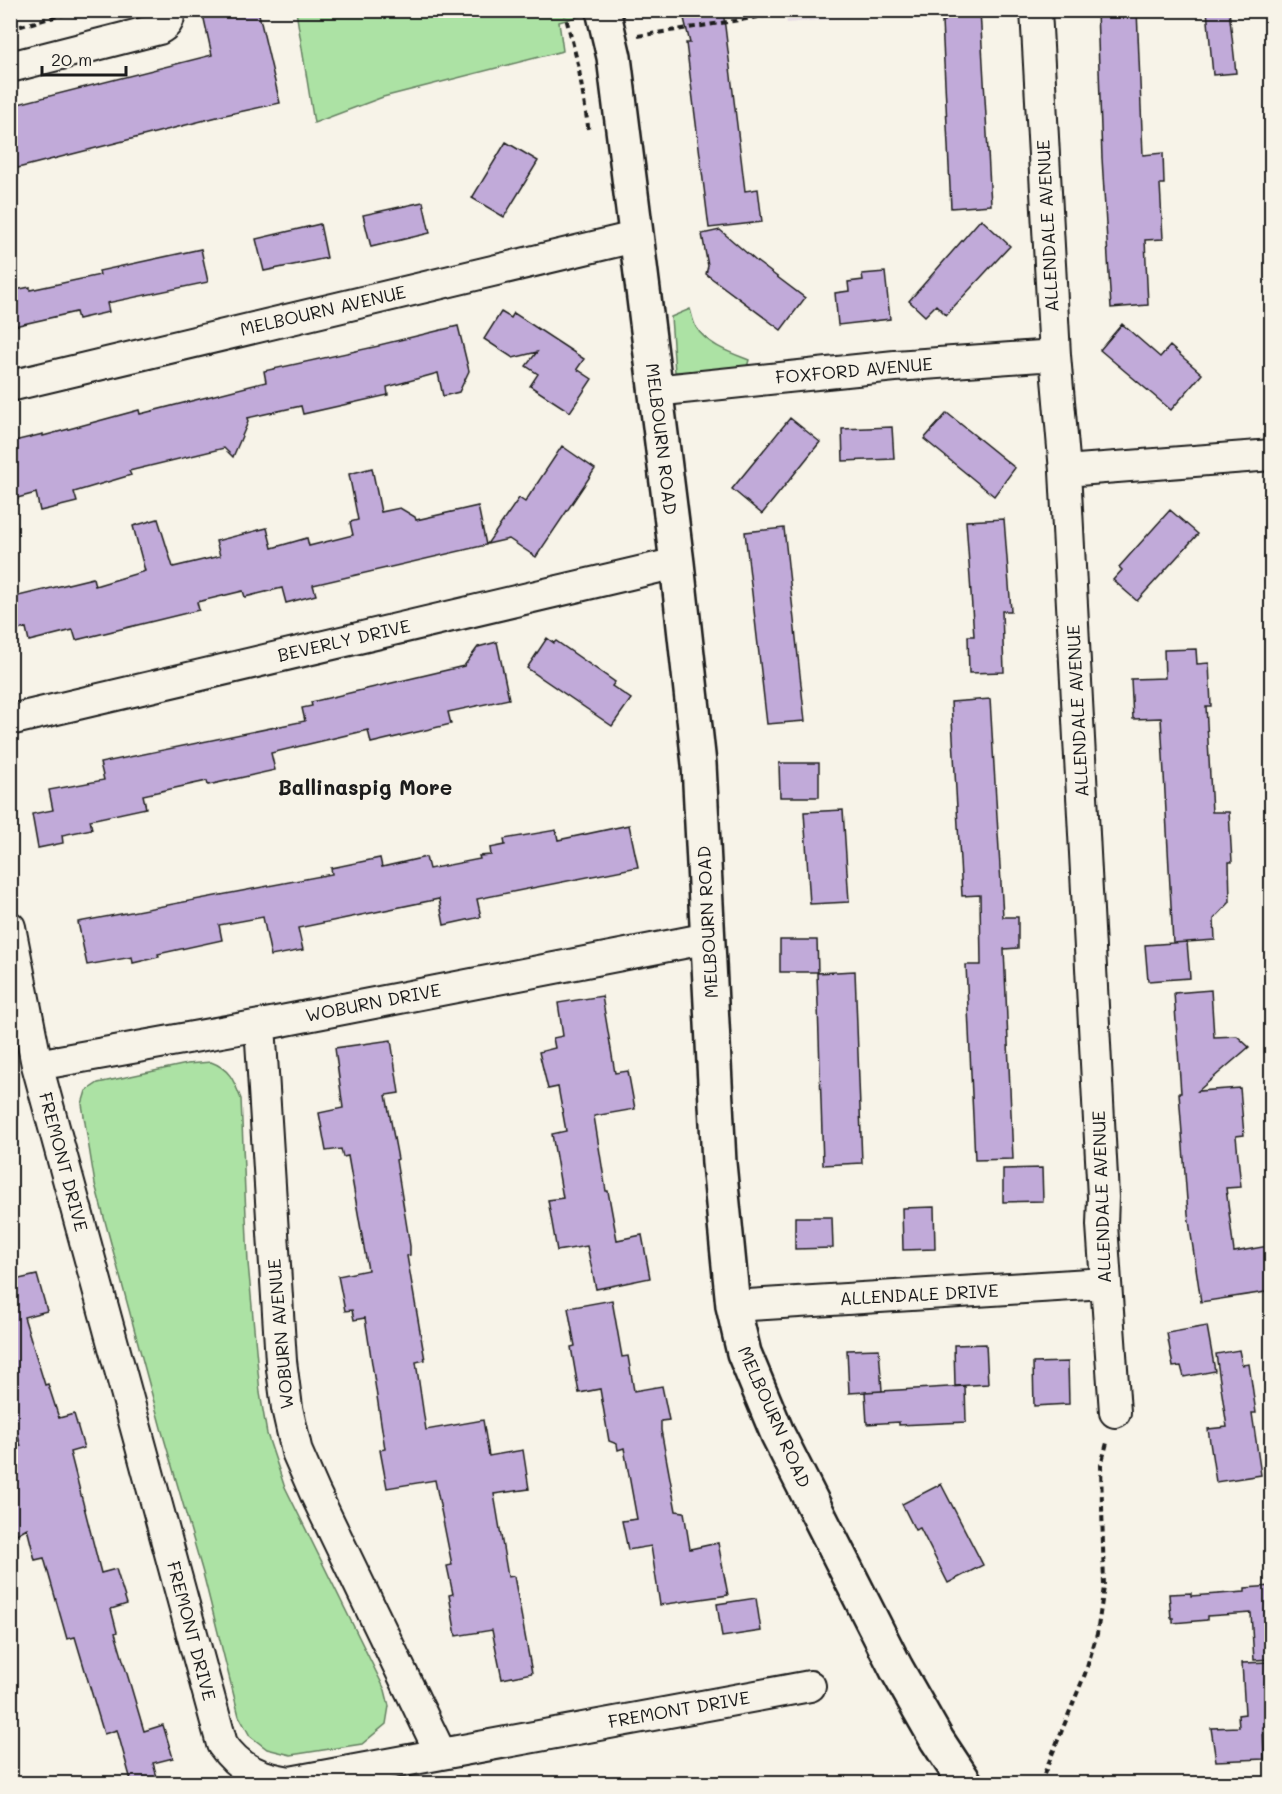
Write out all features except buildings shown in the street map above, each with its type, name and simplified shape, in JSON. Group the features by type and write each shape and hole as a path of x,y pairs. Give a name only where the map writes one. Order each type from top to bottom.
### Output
{"street":[{"path":"10,67 159,29 168,21 169,10"},
{"name":"MELBOURN ROAD","path":"603,10 614,57 677,563 699,764 719,1163 733,1306 744,1353 778,1435 896,1668 937,1740 966,1784"},
{"name":"ALLENDALE AVENUE","path":"1036,10 1054,355 1065,471 1103,1197 1105,1283 1115,1412"},
{"name":"MELBOURN AVENUE","path":"10,386 635,237"},
{"name":"FOXFORD AVENUE","path":"654,391 895,366 1054,355"},
{"path":"1065,471 1272,455"},
{"name":"BEVERLY DRIVE","path":"10,720 677,563"},
{"name":"FREMONT DRIVE","path":"10,927 37,1065 222,1744 236,1762 251,1773 271,1780 290,1782 810,1686"},
{"name":"WOBURN DRIVE","path":"37,1065 260,1025 709,938"},
{"name":"WOBURN AVENUE","path":"260,1025 281,1361 286,1408 297,1452 315,1493 441,1754"},
{"name":"ALLENDALE DRIVE","path":"733,1306 1105,1283"}],"path":[{"path":"10,29 80,10"},
{"path":"564,10 578,63 589,132"},
{"path":"683,29 804,10"},
{"path":"1040,1784 1085,1674 1097,1634 1104,1587 1101,1465 1115,1412"}],"shaded area":[{"path":"784,10 918,10 918,11 787,23"}],"green space":[{"path":"296,11 582,11 583,15 559,22 563,51 383,97 314,123"},
{"path":"690,309 695,325 706,339 720,348 749,360 747,367 675,372 671,317"},
{"path":"211,1062 227,1072 241,1099 248,1263 260,1393 267,1434 284,1485 385,1690 389,1706 386,1724 362,1744 291,1755 267,1749 250,1736 239,1716 203,1573 95,1184 82,1104 86,1091 98,1083 187,1064"}],"district":[{"name":"Ballinaspig More","path":"365,788"}]}
